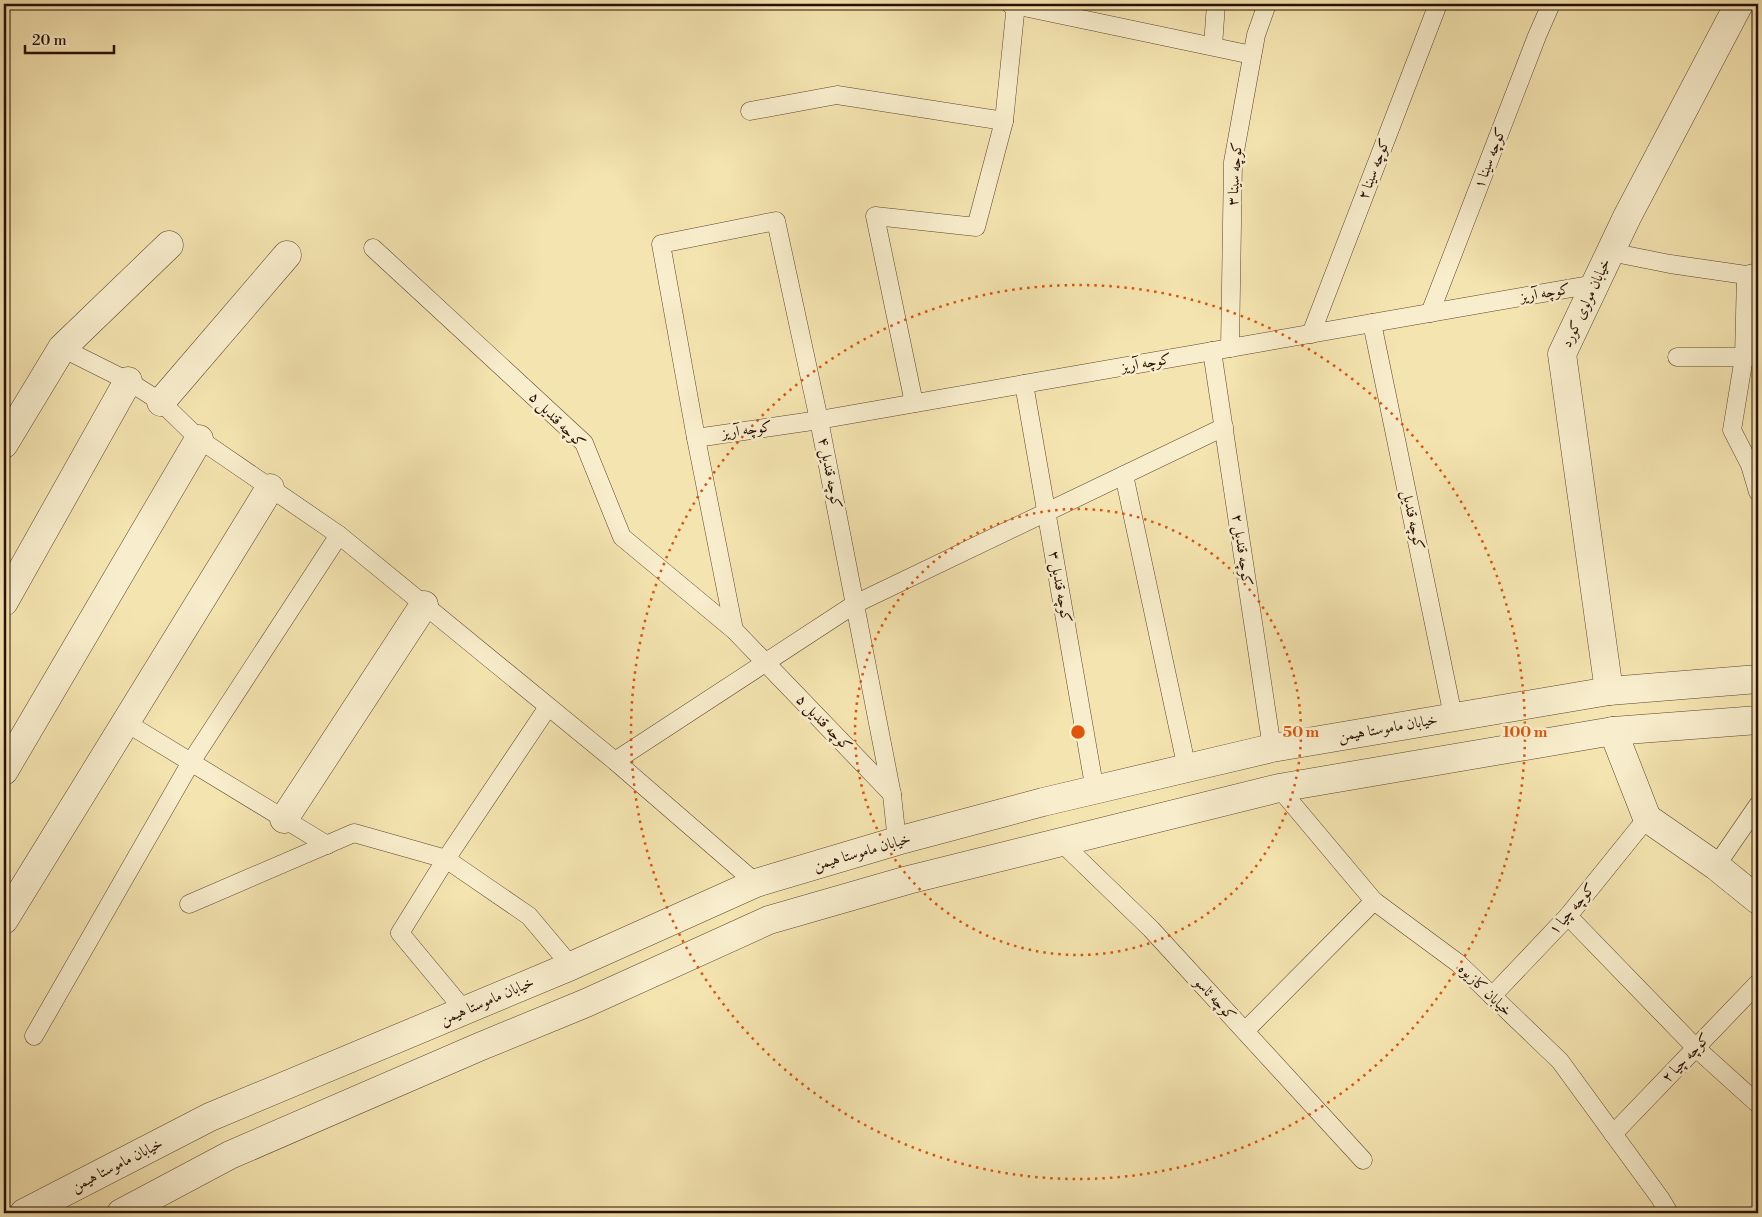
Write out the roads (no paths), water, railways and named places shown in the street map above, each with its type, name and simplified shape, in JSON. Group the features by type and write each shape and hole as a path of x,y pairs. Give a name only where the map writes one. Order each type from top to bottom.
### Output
{"street":[{"name":"خیابان مولوی کورد","path":"1609,691 1562,354 1610,252 1739,4"},
{"path":"4,444 62,348 169,245"},
{"path":"161,402 287,255"},
{"path":"4,602 128,382"},
{"path":"4,771 199,439"},
{"path":"4,920 270,488"},
{"path":"284,819 424,605"},
{"name":"خیابان ماموستا هیمن","path":"24,1213 210,1117 570,966 756,882 1043,802 1272,748 1609,691 1758,679"},
{"path":"120,1213 230,1155 586,1003 769,920 908,880 1279,788 1613,731 1758,720"},
{"path":"1613,731 1647,818 1716,866 1758,900"}],"lane":[{"path":"914,403 875,216 976,228 1004,121 1014,4 1252,55"},
{"path":"1213,46 1216,4"},
{"name":"کوچه سینا ۳","path":"1230,348 1234,162 1256,35 1267,4"},
{"name":"کوچه سینا ۲","path":"1311,334 1438,4"},
{"name":"کوچه سینا ۱","path":"1430,313 1533,45 1551,4"},
{"path":"750,111 837,95 1004,121"},
{"name":"کوچه قندیل ۴","path":"696,438 661,244 776,221 819,420 892,795 898,841"},
{"name":"کوچه قندیل ۵","path":"373,248 584,443 622,537 734,630 892,795"},
{"path":"1610,252 1670,264 1752,273 1751,357 1732,430 1750,465 1758,492"},
{"name":"کوچه آریز","path":"696,438 819,420 1596,284"},
{"name":"کوچه قندیل","path":"1372,323 1453,716"},
{"path":"62,348 128,382 161,402 199,439 339,535 615,761 756,882"},
{"name":"کوچه قندیل ۲","path":"1212,351 1272,748"},
{"path":"1677,357 1751,357"},
{"name":"کوچه قندیل ۳","path":"1024,384 1095,791"},
{"path":"615,761 855,604 1224,427"},
{"path":"696,438 734,630"},
{"path":"1124,475 1187,768"},
{"path":"34,1036 192,762 339,535"},
{"path":"464,1010 400,933 446,859 548,707"},
{"path":"126,722 327,845"},
{"name":"خیابان کازیوه","path":"1279,788 1374,902 1458,963 1560,1061 1669,1213"},
{"path":"1716,866 1758,805"},
{"name":"کوچه چیا ۱","path":"1492,996 1568,916 1647,818"},
{"path":"189,904 354,833 446,859 529,916 570,966"},
{"name":"کوچه ئاسو","path":"1062,843 1151,929 1363,1160"},
{"path":"1245,1031 1374,902"},
{"path":"1568,916 1696,1048 1758,1104"},
{"name":"کوچه چیا ۲","path":"1613,1134 1758,983"}]}
